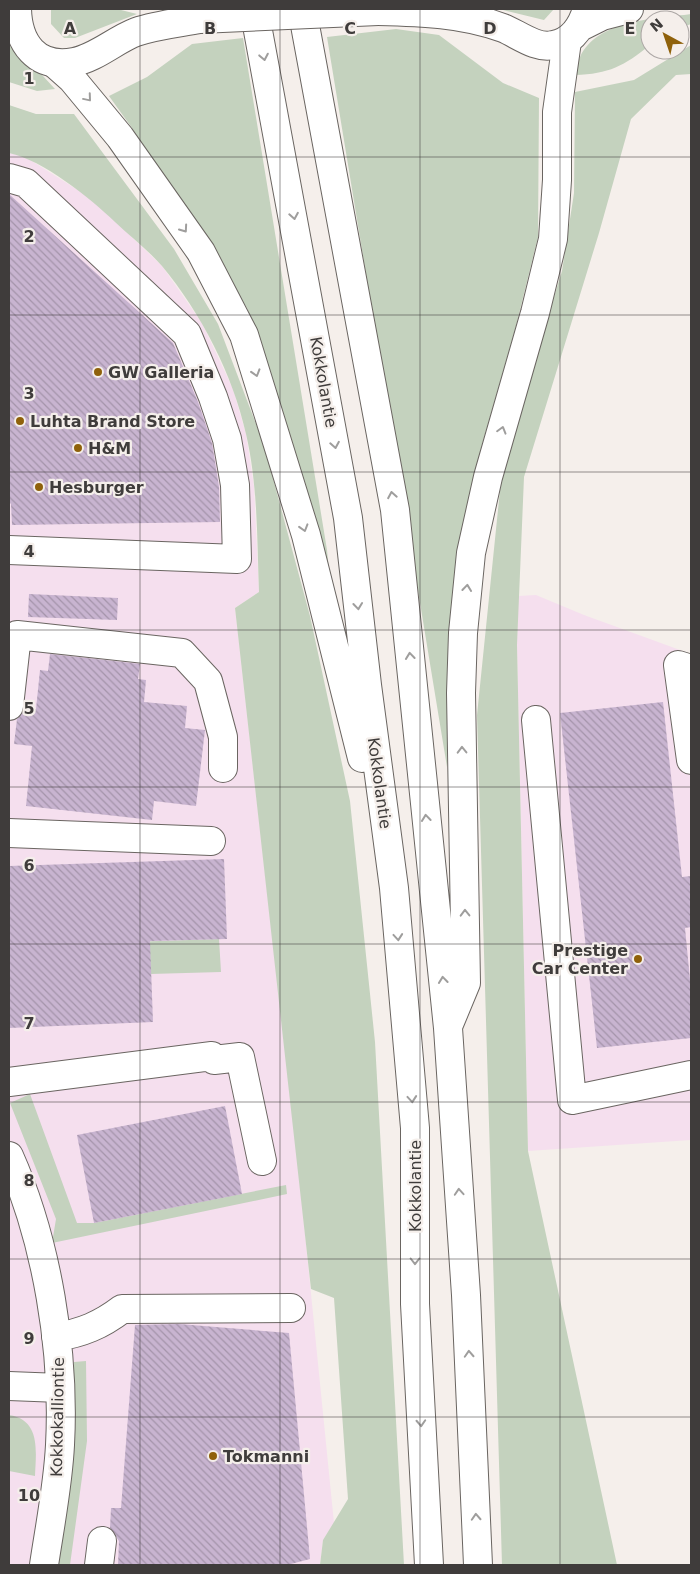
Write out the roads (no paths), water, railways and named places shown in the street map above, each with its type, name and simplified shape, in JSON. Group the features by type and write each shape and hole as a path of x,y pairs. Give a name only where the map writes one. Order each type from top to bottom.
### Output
{"main road":[{"path":"17,9 18,25 15,37 31,51 54,62 83,91 126,144 201,252 244,335 306,535 394,888"},
{"name":"Kokkolantie","path":"254,9 348,518 367,685 394,888 415,1128 415,1304 429,1565"},
{"path":"302,9 395,510 448,1028 466,1295 478,1565"},
{"path":"54,62 75,62 116,41 158,26 200,19 378,11 438,12 484,22 540,44 552,46 579,25 602,16 629,9"},
{"path":"448,1028 466,984 461,693 463,633 471,553 488,477 533,323 552,239 557,180 557,112 579,25"},
{"path":"9,178 26,183 187,334 213,397 227,439 235,485 237,559 9,550"},
{"path":"9,706 17,635 182,653 208,681 223,737 223,768"},
{"path":"691,669 678,664 691,760"},
{"path":"536,720 572,1100 691,1075"},
{"path":"9,833 212,841"},
{"path":"9,1082 212,1056 214,1060 240,1057 262,1161"},
{"name":"Kokkokalliontie","path":"9,1156 21,1183 50,1292 56,1337 60,1388 60,1444 44,1565"},
{"path":"56,1337 80,1334 106,1322 122,1309 291,1308"},
{"path":"9,1386 60,1388"}],"place":[{"name":"GW Galleria","path":"98,372"},
{"name":"Luhta Brand Store","path":"20,421"},
{"name":"H&M","path":"78,448"},
{"name":"Hesburger","path":"39,487"},
{"name":"Prestige Car Center","path":"638,959"},
{"name":"Tokmanni","path":"213,1456"}]}
